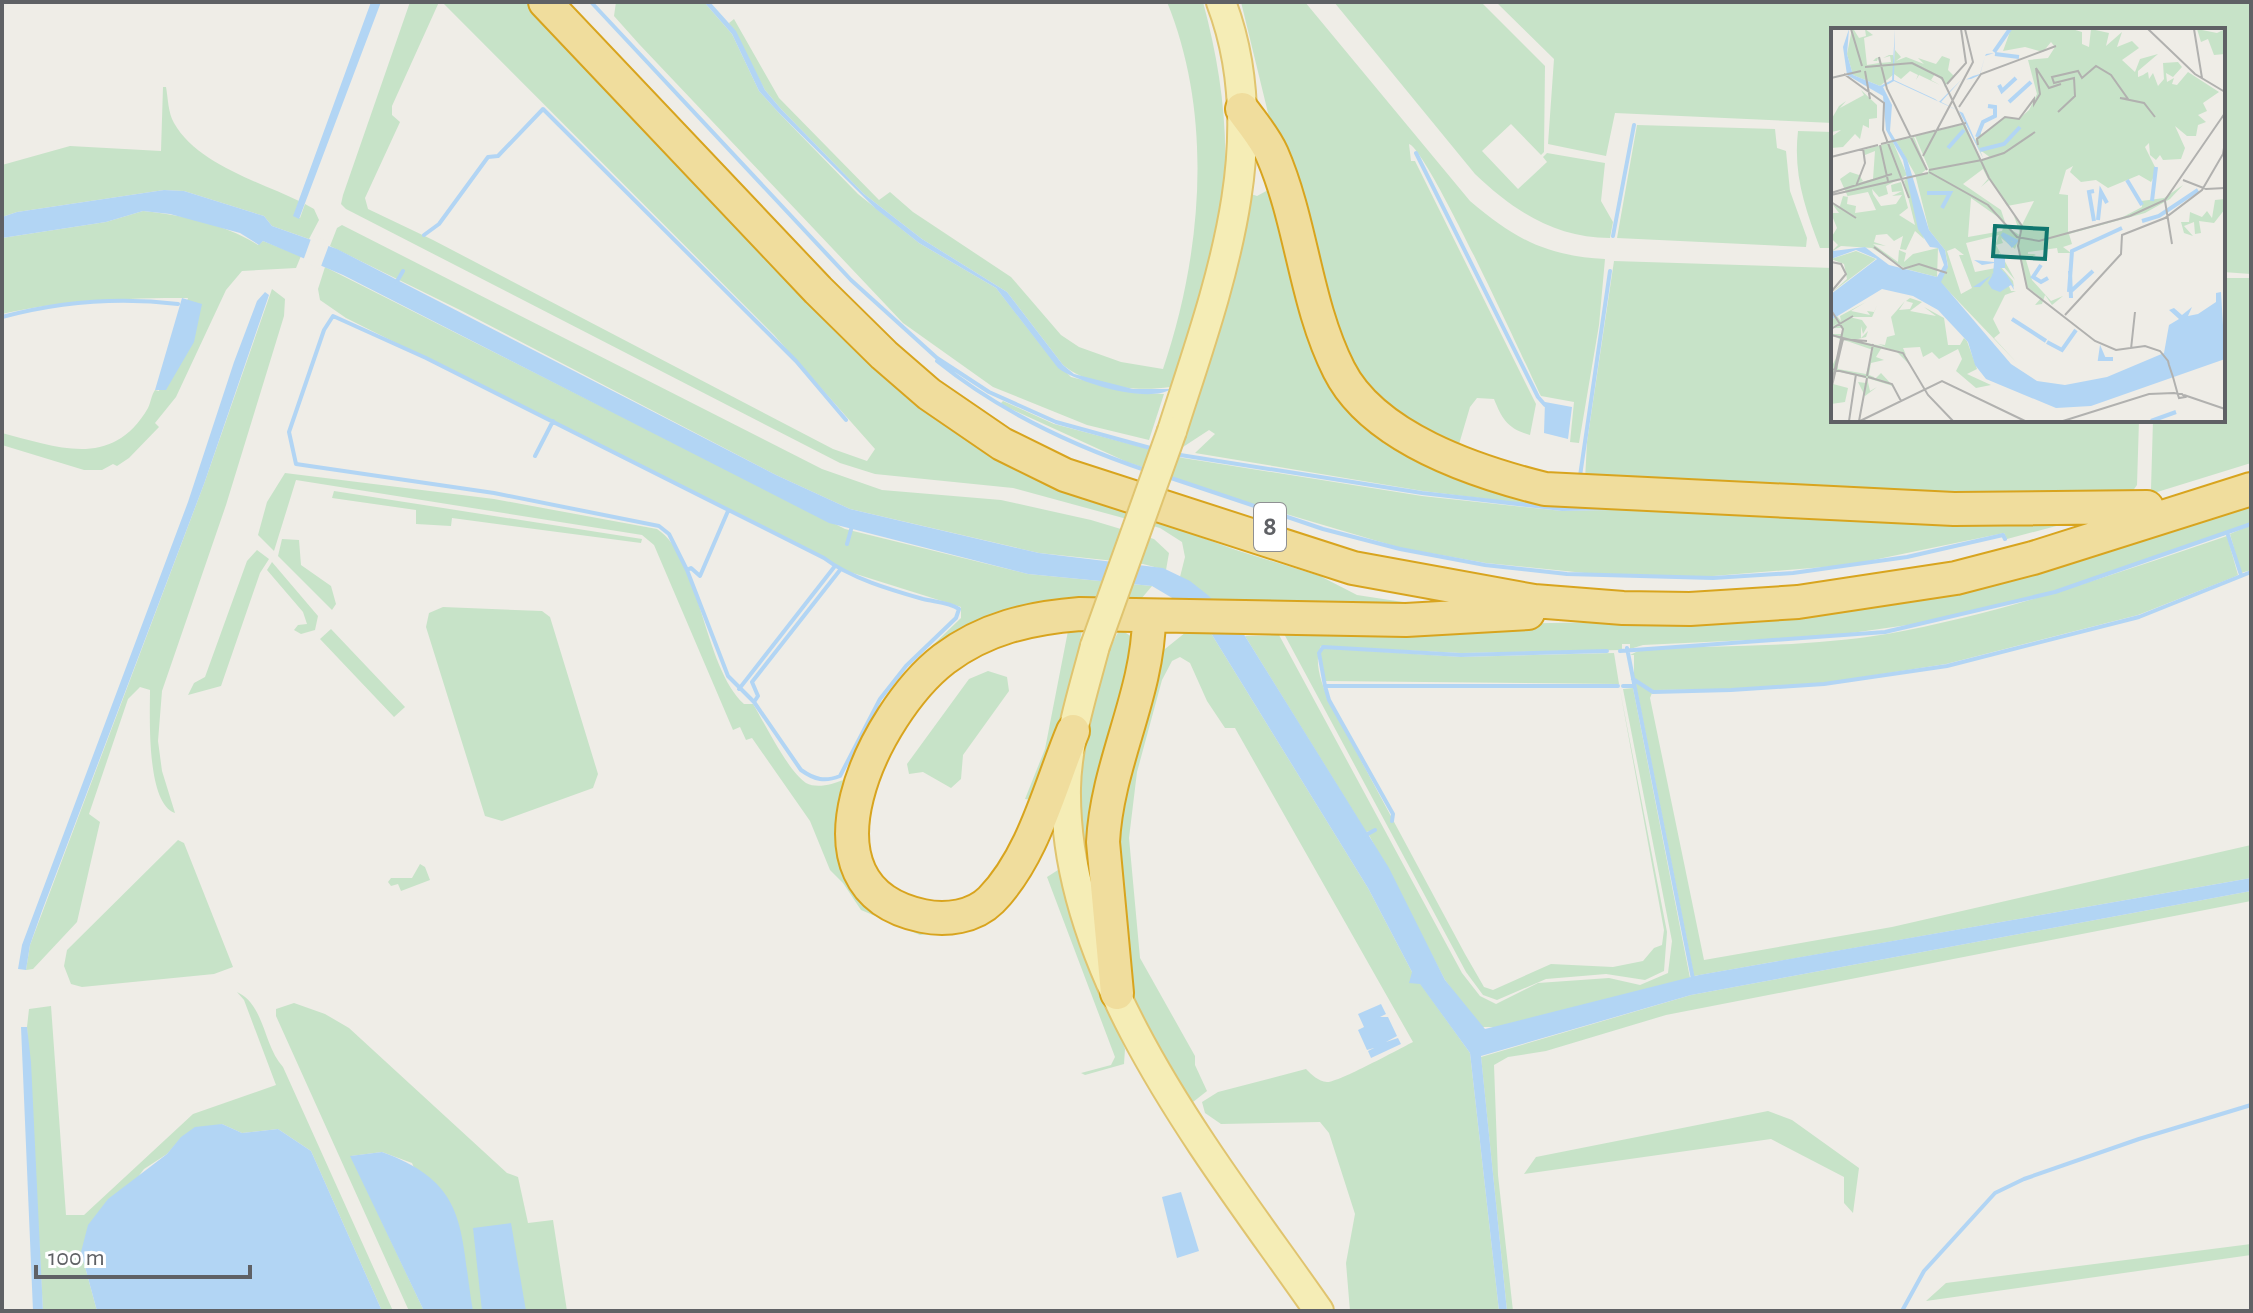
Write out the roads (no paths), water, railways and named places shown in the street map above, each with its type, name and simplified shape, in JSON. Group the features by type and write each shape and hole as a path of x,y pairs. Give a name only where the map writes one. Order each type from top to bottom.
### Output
{"highway":[{"name":"8","path":"545,2 884,355 929,394 1002,444 1065,475 1353,568 1534,601 1623,608 1690,609 1798,602 1956,578 2033,558 2251,489"},
{"name":"8","path":"568,2 883,335 940,385 1008,430 1067,459 1206,507 1354,550 1447,571 1535,585 1694,592 1801,589 1886,578 2022,546 2251,473"},
{"path":"1242,109 1271,152 1325,338 1339,372 1378,419 1462,462 1497,477 1545,489 1954,509 2147,507"},
{"path":"1073,731 1012,875 989,903 970,913 932,918 898,908 864,879 854,860 852,831 861,780 896,712 921,681 975,639 1039,617 1080,614 1149,618 1406,620 1623,608"},
{"path":"1117,993 1104,818 1110,782 1147,660 1149,618"}],"main road":[{"path":"1221,2 1235,53 1242,109 1240,170 1225,259 1172,431 1095,646 1073,731 1066,787 1068,834 1091,930 1117,993 1167,1086 1319,1311"}],"water":[{"path":"371,2 381,2 299,219 293,216"},
{"path":"704,2 710,2 736,31 765,90 864,194 922,239 1007,292 1063,365 1074,374 1133,389 1171,389 1147,394 1114,390 1081,380 1058,368 996,288 919,243 876,209 779,113 759,91 732,34"},
{"path":"164,190 184,191 264,216 272,226 337,249 776,475 850,509 1039,553 1163,568 1190,581 1209,596 1245,636 1389,868 1445,980 1485,1029 1699,975 2251,878 2251,891 1691,995 1481,1056 1507,1311 1499,1311 1470,1053 1420,984 1409,983 1412,972 1368,888 1209,630 1184,605 1152,586 1028,574 829,523 343,275 263,241 259,245 240,233 170,214 143,211 106,222 2,238 2,217 17,212"},
{"path":"265,292 269,295 204,484 42,911 30,945 26,970 18,969 22,945 188,502 234,362 257,301"},
{"path":"182,298 202,304 194,342 166,390 155,390"},
{"path":"1545,402 1572,407 1568,439 1544,433"},
{"path":"1381,1004 1386,1014 1380,1017 1388,1017 1397,1036 1386,1042 1398,1038 1401,1044 1371,1058 1368,1051 1374,1048 1367,1050 1358,1030 1364,1027 1358,1014"},
{"path":"21,1027 27,1027 31,1062 43,1311 33,1311"},
{"path":"222,1124 242,1133 278,1129 311,1151 382,1311 97,1311 81,1252 88,1225 108,1199 167,1154 181,1137 195,1127"},
{"path":"382,1152 432,1179 446,1196 462,1234 473,1311 424,1311 350,1156"},
{"path":"1181,1192 1199,1251 1177,1258 1162,1197"},
{"path":"511,1223 526,1311 482,1311 473,1228"}],"waterway":[{"path":"591,2 851,280 937,358 989,392 1056,422 1154,449"},
{"path":"424,235 439,224 488,157 498,156 543,109 796,361 846,420"},
{"path":"1613,236 1634,125"},
{"path":"1416,153 1538,397 1545,405"},
{"path":"396,283 403,271"},
{"path":"1580,476 1610,271"},
{"path":"2,317 89,302 178,304"},
{"path":"333,316 426,358 858,577 898,592 955,607 959,609 956,618 906,666 880,699 840,776 830,779 811,776 801,770 754,702 728,676 687,570 669,534 659,526 494,493 296,464 289,432 324,330 333,316"},
{"path":"937,361 1011,411 1092,450 1148,471"},
{"path":"535,456 553,421"},
{"path":"1174,454 1422,493 1562,509 1608,508"},
{"path":"1168,477 1323,529 1400,549 1485,565 1567,574 1713,578 1793,573 1907,557 2003,535 2005,539"},
{"path":"687,570 691,568 700,576 728,511"},
{"path":"1620,651 1885,632 2055,592 2251,524"},
{"path":"847,544 852,526"},
{"path":"2228,535 2241,575"},
{"path":"739,689 835,566"},
{"path":"754,702 758,696 752,682 840,570"},
{"path":"1633,679 1653,692 1731,690 1824,684 1947,666 2139,617 2251,572"},
{"path":"1325,686 1319,653 1323,647 1461,655 1607,651"},
{"path":"1627,648 1693,979"},
{"path":"1392,821 1393,814 1329,700 1325,686 1618,686"},
{"path":"1623,686 1634,686"},
{"path":"1364,836 1375,830"},
{"path":"1902,1311 1924,1271 1995,1193 2024,1179 2139,1139 2251,1105"}]}
